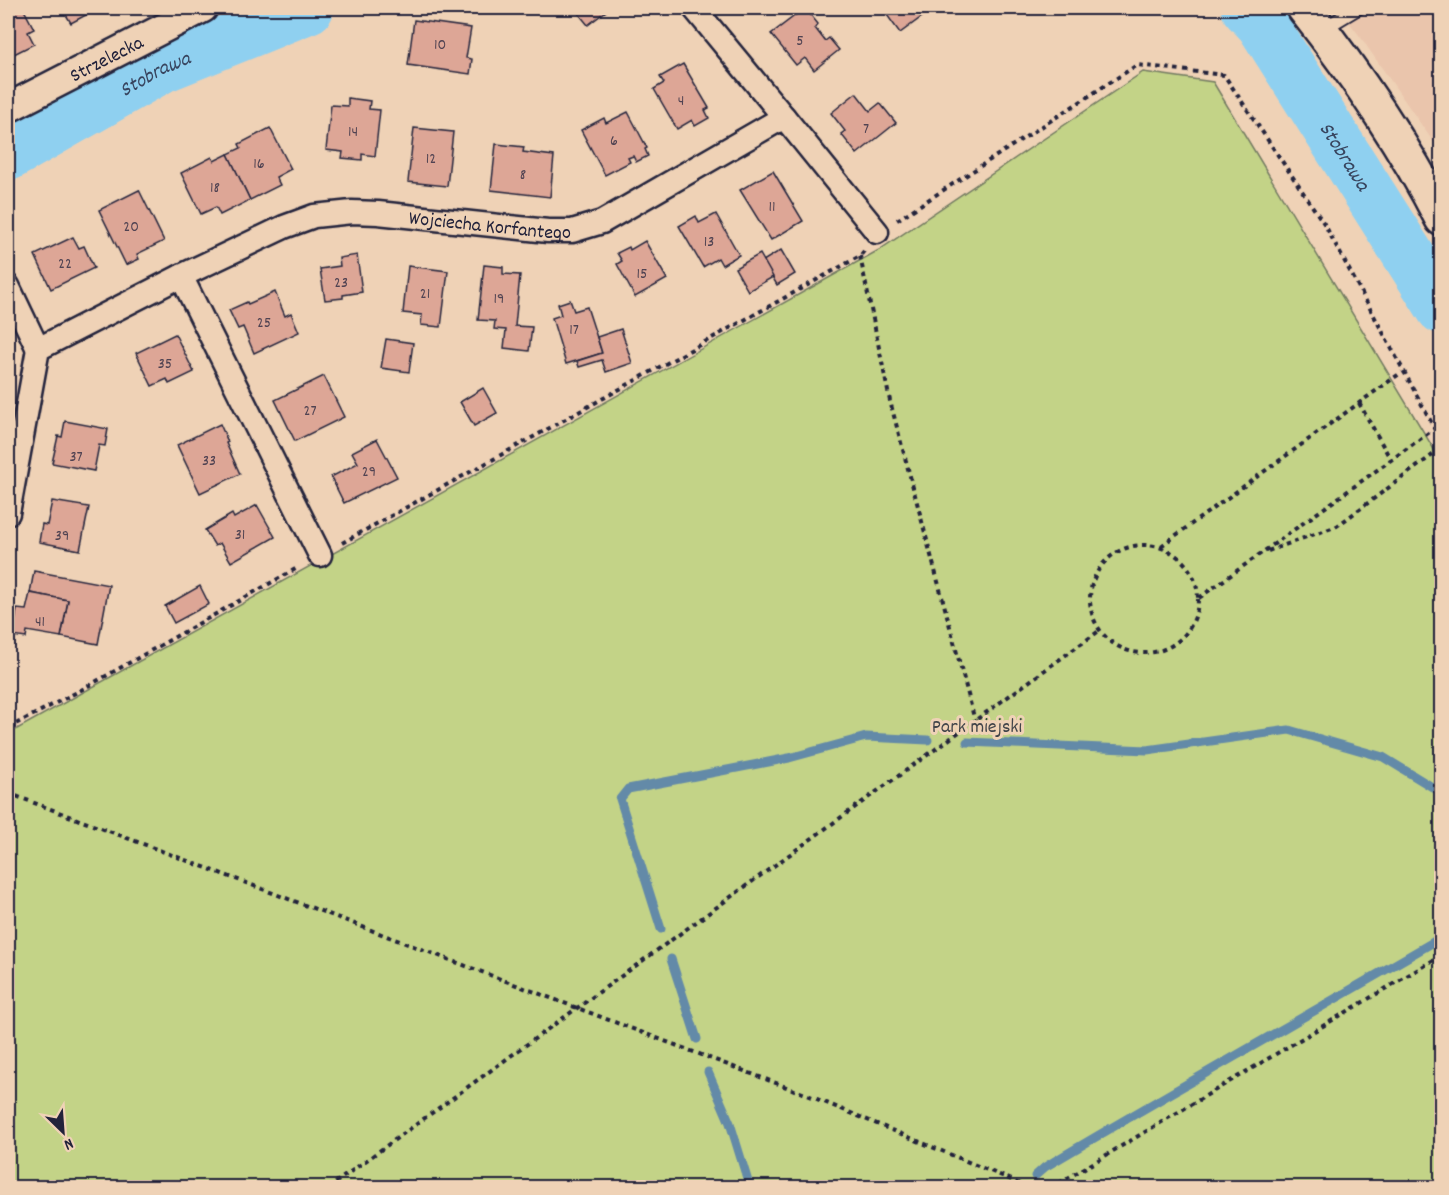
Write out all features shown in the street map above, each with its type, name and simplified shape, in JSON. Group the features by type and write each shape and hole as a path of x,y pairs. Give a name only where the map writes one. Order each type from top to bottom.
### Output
{"main road":[{"path":"1313,19 1390,131 1442,219"}],"street":[{"name":"Strzelecka","path":"8,108 203,8"},
{"path":"694,8 877,232"},
{"name":"Wojciecha Korfantego","path":"38,349 181,276 284,227 314,216 352,212 378,213 548,231 572,231 603,222 784,117"},
{"path":"181,276 320,555"},
{"path":"8,286 38,349 8,513"}],"lane":[{"path":"1313,19 1358,8"}],"path":[{"path":"8,728 81,690 860,256 877,232 1137,65 1224,75 1325,225 1402,372 1442,442"},
{"path":"860,256 890,401 975,721"},
{"path":"1161,546 1402,372"},
{"path":"1359,403 1391,460"},
{"path":"1199,598 1434,429"},
{"path":"1262,553 1337,526 1442,448"},
{"path":"1147,544 1161,546 1188,566 1196,581 1199,598 1196,615 1190,628 1180,640 1148,654 1131,652 1114,645 1099,631 1091,614 1089,597 1093,578 1101,564 1118,551 1147,544"},
{"path":"328,1188 1099,631"},
{"path":"8,793 805,1094 1014,1180 1026,1188"},
{"path":"1051,1188 1442,955"}],"shaded area":[{"path":"1338,8 1441,8 1441,153 1359,35"}],"green space":[{"name":"Park miejski","path":"1143,72 1213,82 1441,461 1441,1187 8,1187 8,734 879,250"}],"building":[{"path":"13,8 17,10 23,8 34,29 28,32 34,44 8,57 8,10"},
{"path":"62,8 99,8 71,23"},
{"path":"574,8 610,8 588,25"},
{"path":"805,8 818,24 815,28 825,41 829,38 839,50 814,70 805,58 796,65 771,34"},
{"path":"882,8 917,8 923,16 900,33"},
{"path":"414,20 471,28 466,58 472,59 470,74 408,65"},
{"path":"683,64 709,108 705,110 709,118 695,126 692,120 677,129 654,89 664,83 660,77"},
{"path":"856,93 870,111 880,103 896,123 857,154 841,134 845,131 831,113"},
{"path":"348,98 370,101 369,109 380,110 375,156 362,154 362,160 342,158 343,152 326,150 331,105 348,106"},
{"path":"628,112 647,148 645,149 648,156 636,162 633,156 628,158 630,162 605,175 581,130 604,118 606,123"},
{"path":"270,128 291,169 276,177 280,185 250,200 228,154 241,148 239,144"},
{"path":"414,128 453,132 447,186 408,182"},
{"path":"496,144 524,147 523,152 554,156 550,197 491,190"},
{"path":"228,154 250,200 220,215 216,207 201,214 181,173 212,157 214,161"},
{"path":"773,171 803,221 771,240 740,190"},
{"path":"139,190 164,241 137,254 139,259 126,265 99,210"},
{"path":"716,214 739,255 722,265 718,258 703,267 679,226 696,216 699,223"},
{"path":"73,237 79,248 84,246 94,268 51,289 35,255"},
{"path":"645,241 667,279 635,297 617,264 622,261 617,253 629,247 630,250"},
{"path":"781,250 795,274 777,285 763,261"},
{"path":"760,254 773,277 748,291 735,268"},
{"path":"357,255 362,292 343,295 343,298 325,300 320,269 340,266 339,258"},
{"path":"484,265 503,267 503,274 520,275 515,326 532,327 529,351 504,348 506,330 494,329 495,321 478,320"},
{"path":"408,266 448,271 441,327 421,325 422,315 403,313"},
{"path":"275,292 285,316 291,313 299,332 254,353 243,327 238,329 229,310"},
{"path":"570,300 574,311 587,307 602,353 566,364 552,318 561,315 558,304"},
{"path":"621,329 632,363 606,372 602,360 579,367 577,361 602,353 597,337"},
{"path":"175,334 194,372 169,384 167,379 152,386 136,353"},
{"path":"386,339 413,343 409,372 381,368"},
{"path":"324,376 344,417 295,441 275,400"},
{"path":"483,388 497,413 474,426 460,402"},
{"path":"65,421 108,429 105,446 99,445 94,471 52,463 58,436 62,437"},
{"path":"220,424 240,474 200,493 177,445"},
{"path":"377,439 397,477 344,503 331,477 358,463 352,452"},
{"path":"52,501 89,507 80,550 39,542 42,524 47,525"},
{"path":"257,505 275,537 231,562 220,543 215,546 205,530 232,514 234,518"},
{"path":"34,571 109,585 98,644 61,637 68,600 30,593"},
{"path":"200,586 209,604 174,623 165,606"},
{"path":"30,593 68,600 61,637 27,631 26,638 13,636 17,609 26,610"}],"waterway":[{"name":"Stobrawa","path":"8,155 162,67 308,8"},
{"name":"Stobrawa","path":"1247,8 1262,24 1442,308"},
{"path":"967,742 1147,750 1289,730 1383,757 1442,793"},
{"path":"661,929 620,799 628,789 789,758 866,737 928,740"},
{"path":"1035,1176 1045,1167 1094,1138 1442,937"},
{"path":"671,959 697,1039"},
{"path":"708,1072 730,1123 750,1188"}]}
